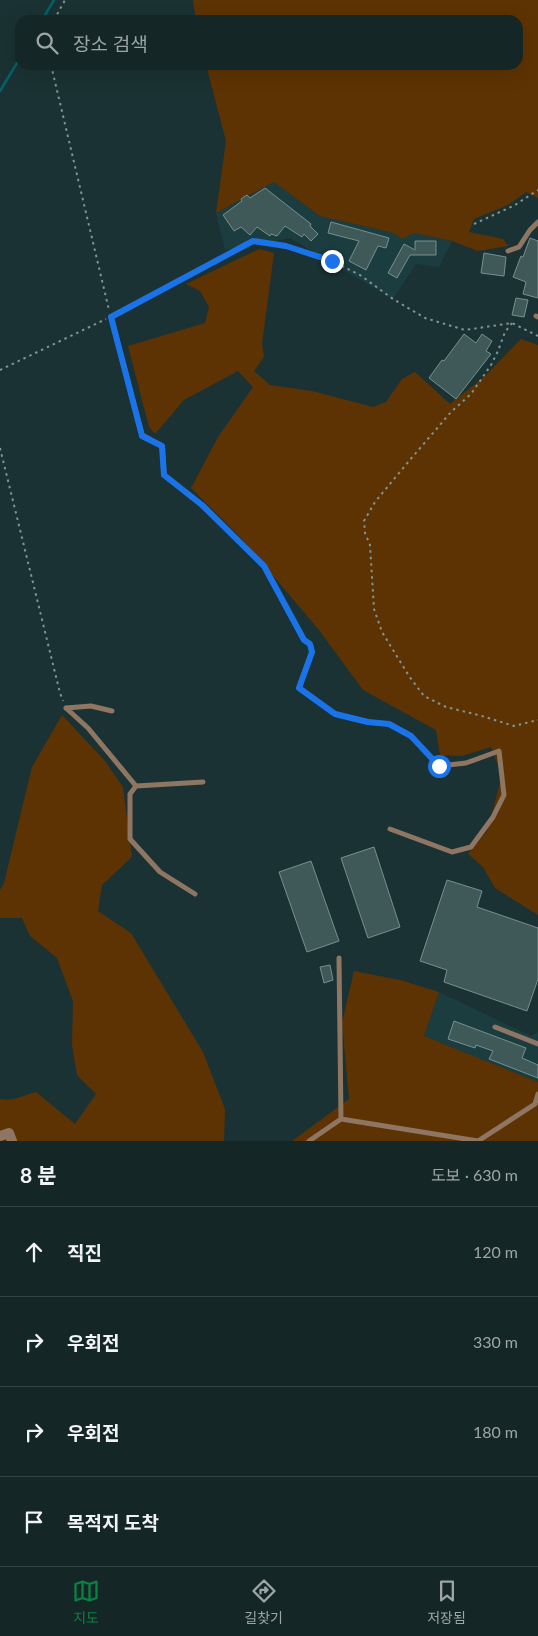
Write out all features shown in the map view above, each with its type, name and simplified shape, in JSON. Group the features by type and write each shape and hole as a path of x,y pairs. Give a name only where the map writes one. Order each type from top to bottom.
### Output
{"street":[{"path":"0,1136 9,1133 12,1141"}],"lane":[{"path":"508,251 519,247 530,230 538,222"},
{"path":"111,317 142,436 162,446 164,475 202,505 264,566 304,640 310,644 312,652 299,688 335,714 368,722 389,724 411,736 439,766 466,763 499,751 504,795 493,817 471,847 452,852 390,829"},
{"path":"66,708 91,706 112,711"},
{"path":"66,708 88,728 136,786"},
{"path":"195,894 160,872 130,839 130,794 136,786 203,782"},
{"path":"339,958 341,1119"},
{"path":"495,1027 538,1044"},
{"path":"309,1141 341,1119 478,1141 535,1104 538,1094"}],"path":[{"path":"57,15 65,0"},
{"path":"52,70 111,317"},
{"path":"474,224 515,205 538,190"},
{"path":"0,370 111,317 253,241 286,246 332,261 360,275 393,299 425,318 465,330 512,323 538,336"},
{"path":"512,323 504,332 491,366 471,394 451,412 409,461 375,502 364,521 370,545 374,609 382,632 409,676 424,696 446,707 514,726 538,720"},
{"path":"0,448 60,693 66,708"}],"shaded area":[{"path":"193,0 538,0 538,198 526,192 508,205 474,219 469,232 503,239 508,246 478,251 452,241 414,233 402,239 394,233 320,216 274,182 216,213 226,141 207,70 523,70 523,15 195,15"},
{"path":"275,182 320,216 394,233 414,233 452,241 439,267 416,264 393,299 290,238 225,250 216,213"},
{"path":"259,249 274,253 262,344 264,357 254,371 270,385 312,391 373,407 386,402 402,379 415,372 450,404 485,376 521,339 538,345 538,915 495,888 483,867 468,854 487,831 502,776 491,747 462,756 440,755 436,730 363,690 319,630 241,538 191,488 218,437 253,387 238,371 184,400 155,434 149,427 128,346 205,323 209,307 200,291 186,284"},
{"path":"62,715 105,761 123,787 132,857 102,885 98,911 131,933 203,1052 225,1109 224,1141 0,1141 0,1099 14,1099 36,1092 75,1124 96,1094 77,1075 72,1045 73,1001 57,958 30,936 22,918 0,918 0,890 4,883 32,767"},
{"path":"354,971 400,980 439,992 424,1036 538,1082 538,1141 292,1141 349,1099 342,1023"},
{"path":"439,992 531,1036 538,1032 538,1082 424,1036"}],"building":[{"path":"265,188 311,224 310,226 318,234 311,241 304,234 302,237 285,226 277,236 271,234 270,236 257,227 250,235 241,227 234,231 223,215 247,195 250,198"},
{"path":"331,222 389,238 386,248 378,246 366,270 349,261 359,241 328,233"},
{"path":"530,238 538,241 538,298 523,294 526,282 513,277"},
{"path":"415,241 436,241 436,255 410,255 397,278 388,273 404,244 415,250"},
{"path":"484,253 506,257 504,276 481,273"},
{"path":"516,298 528,300 524,317 512,315"},
{"path":"464,334 476,343 482,334 492,341 486,351 491,354 456,399 429,378"},
{"path":"374,847 400,927 368,938 341,858"},
{"path":"311,861 339,941 307,952 279,872"},
{"path":"447,880 482,891 477,907 538,928 538,979 527,1011 444,982 447,970 420,961"},
{"path":"330,965 333,980 324,983 320,967"},
{"path":"454,1021 526,1048 522,1058 538,1065 538,1078 489,1059 493,1051 476,1045 475,1048 448,1039"}],"waterway":[{"path":"45,15 54,0"},
{"path":"0,91 15,66"}],"route":[{"path":"332,261 286,246 253,241 111,317 142,436 162,446 164,475 202,505 264,566 304,640 310,644 312,652 299,688 335,714 368,722 389,724 411,736 439,766"}]}
